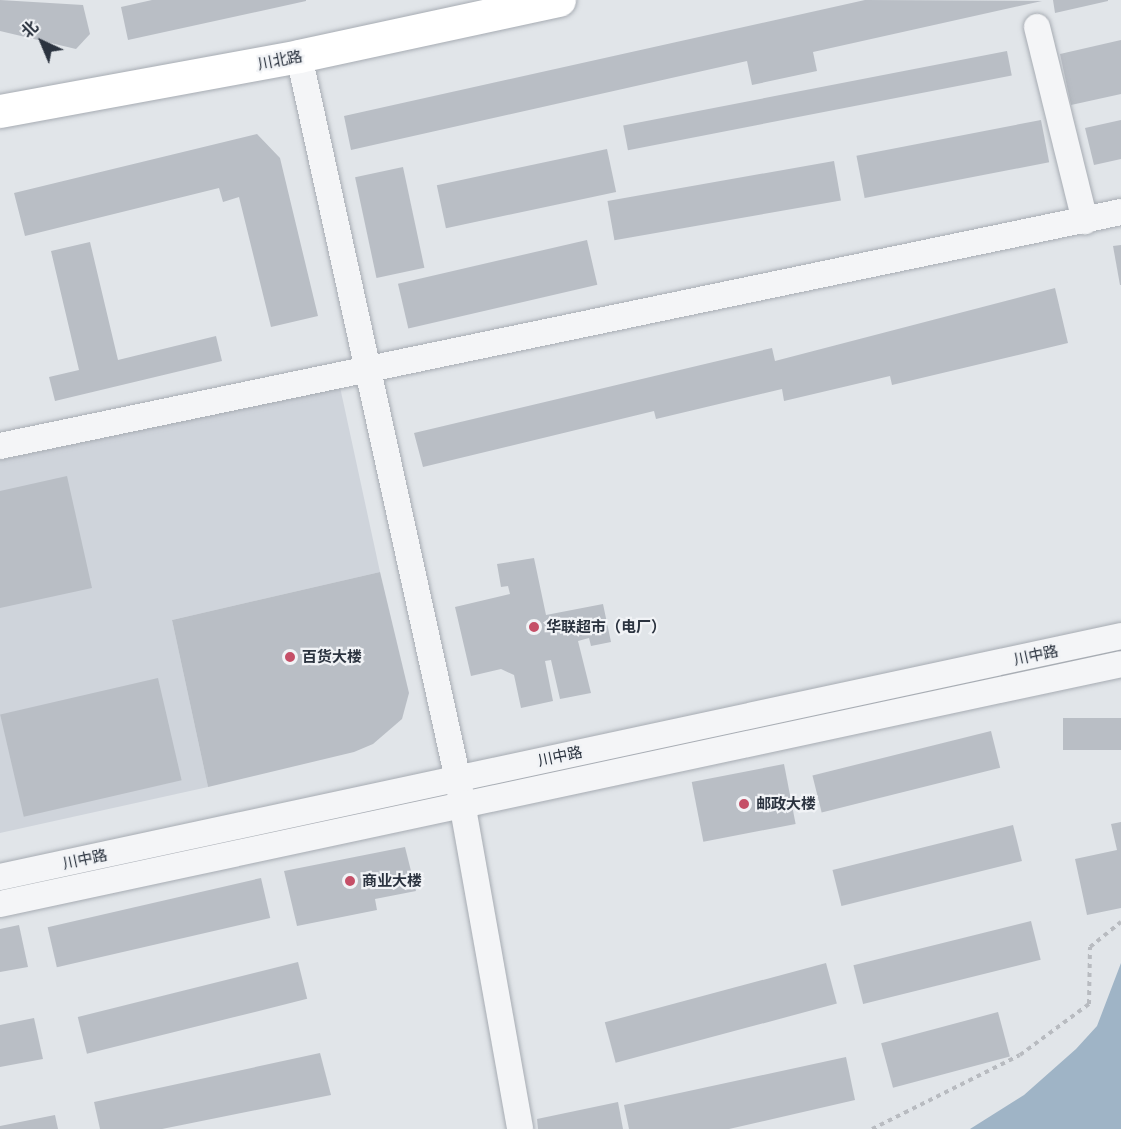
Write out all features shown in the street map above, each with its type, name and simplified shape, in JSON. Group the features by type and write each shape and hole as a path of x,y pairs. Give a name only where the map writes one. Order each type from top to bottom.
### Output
{"main road":[{"name":"川北路","path":"4,105 299,56 559,0"}],"street":[{"path":"1037,27 1085,220"},
{"path":"299,56 458,780 520,1129"},
{"path":"0,446 1121,212"},
{"name":"川中路","path":"0,877 1121,636"},
{"name":"川中路","path":"0,904 1121,664"}],"path":[{"path":"872,1129 1020,1055 1089,1004 1090,947 1121,922"}],"shaded area":[{"path":"340,387 380,572 172,620 208,787 0,833 0,460"}],"water":[{"path":"1121,963 1121,1129 970,1129 1024,1095 1076,1049 1097,1026"}],"building":[{"path":"0,0 83,5 90,34 76,49 0,31"},
{"path":"152,0 306,1 128,40 121,7"},
{"path":"865,0 1042,1 813,52 817,71 752,85 747,61 351,150 344,116"},
{"path":"1053,0 1108,0 1108,1 1055,13"},
{"path":"1121,40 1121,94 1071,105 1060,54"},
{"path":"1007,51 1012,76 628,150 623,126"},
{"path":"1041,120 1049,162 865,198 856,156"},
{"path":"1121,120 1121,159 1094,165 1085,128"},
{"path":"257,134 280,158 318,316 271,327 239,197 223,202 219,188 25,236 14,193"},
{"path":"607,149 616,192 446,228 437,185"},
{"path":"834,161 841,200 614,240 607,201"},
{"path":"403,167 424,268 376,278 355,177"},
{"path":"587,240 597,285 408,328 398,284"},
{"path":"90,242 118,360 216,336 222,361 55,401 49,377 79,370 51,251"},
{"path":"1121,245 1121,285 1120,285 1113,246"},
{"path":"1055,288 1068,343 892,385 890,376 784,401 782,389 656,419 654,411 423,467 414,433 772,348 775,361"},
{"path":"67,476 92,588 0,608 0,491"},
{"name":"华联超市（电厂）","path":"534,558 546,615 603,604 611,642 591,646 589,638 578,641 591,693 560,699 551,660 545,661 553,701 521,708 514,675 501,669 471,676 455,607 510,594 508,586 501,587 497,564"},
{"name":"百货大楼","path":"380,572 409,693 402,719 373,744 354,752 208,787 172,620"},
{"path":"158,678 182,780 24,817 0,714"},
{"path":"1063,718 1121,718 1121,750 1063,750"},
{"path":"991,731 1000,768 822,812 812,776"},
{"name":"邮政大楼","path":"784,764 796,824 703,842 692,782"},
{"path":"1121,822 1121,908 1087,915 1075,859 1117,850 1111,824"},
{"path":"1013,825 1022,861 841,906 833,870"},
{"name":"商业大楼","path":"405,847 416,891 375,899 377,910 297,926 284,871"},
{"path":"261,878 270,918 57,967 48,927"},
{"path":"1031,921 1041,960 863,1004 853,965"},
{"path":"19,925 28,967 0,972 0,929"},
{"path":"298,962 307,999 87,1054 78,1017"},
{"path":"826,963 837,1004 616,1063 605,1022"},
{"path":"998,1012 1010,1056 893,1088 881,1043"},
{"path":"34,1018 43,1059 0,1067 0,1025"},
{"path":"320,1053 331,1095 162,1129 100,1129 94,1102"},
{"path":"846,1057 855,1100 729,1129 629,1129 624,1105"},
{"path":"618,1102 623,1129 538,1129 537,1119"},
{"path":"55,1115 58,1129 0,1129 0,1126"}],"place":[{"name":"华联超市（电厂）","path":"534,627"},
{"name":"百货大楼","path":"290,657"},
{"name":"邮政大楼","path":"744,804"},
{"name":"商业大楼","path":"350,881"}]}
